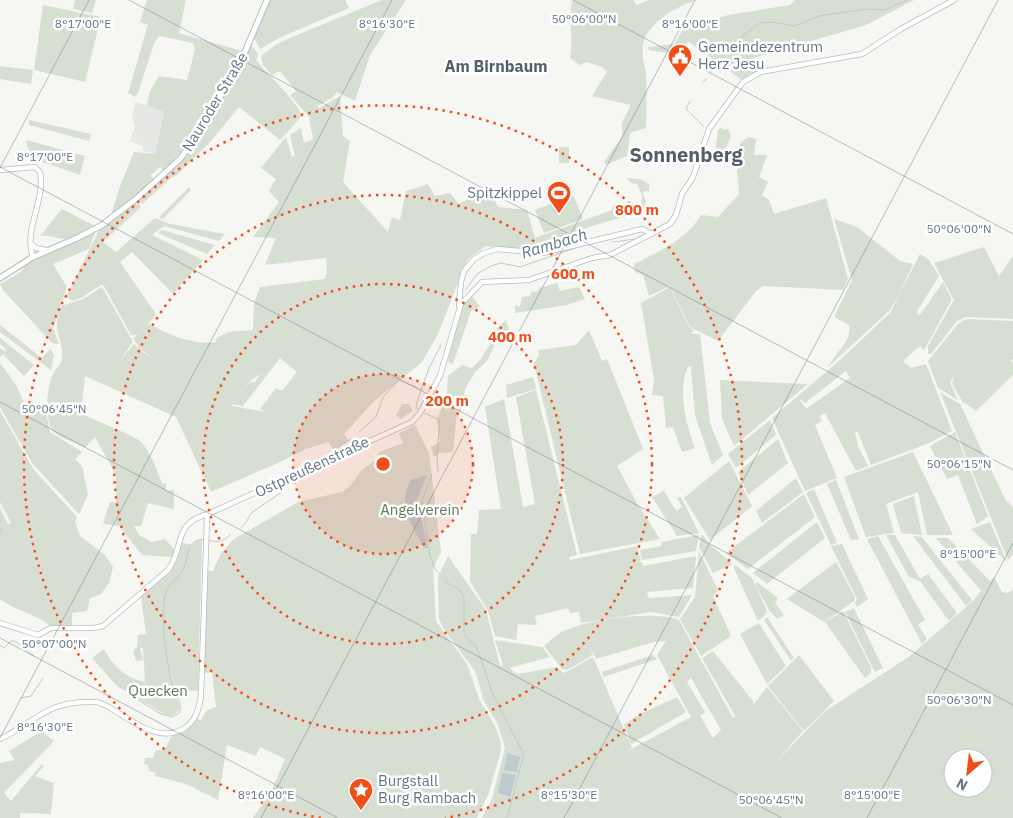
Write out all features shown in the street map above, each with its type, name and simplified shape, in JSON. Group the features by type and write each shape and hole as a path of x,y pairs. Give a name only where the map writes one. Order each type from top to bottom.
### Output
{"main road":[{"name":"Nauroder Straße","path":"32,257 97,228 159,180 191,146 242,59 267,0"},
{"path":"459,309 467,295 486,280 529,280 595,257 609,255 646,238 673,221 681,196 689,184 707,132 740,85 749,77 761,72 862,54 901,29 954,0"},
{"path":"0,170 34,167 40,172 40,193 31,244 32,257 0,278"},
{"path":"459,309 464,271 474,259 484,252 497,250 539,253 643,229 652,234"},
{"path":"31,244 36,248 46,250"},
{"path":"461,292 467,295"},
{"name":"Ostpreußenstraße","path":"0,623 39,635 51,628 94,628 108,622 168,570 175,557 182,531 196,519 208,516 377,437 407,426 415,420 440,376 459,309"},
{"path":"0,739 21,729 46,710 68,704 96,702 157,733 177,732 190,723 198,711 201,693 208,516"}],"shaded area":[{"path":"136,102 164,112 155,154 143,151 143,146 130,141 135,126 132,117"},
{"path":"427,475 417,500 428,548 424,548 407,515 405,498 411,480"},
{"path":"507,753 520,757 517,772 504,770"},
{"path":"502,773 516,775 510,797 498,793"}],"green space":[{"path":"75,0 96,0 92,13 73,9"},
{"path":"147,0 186,0 179,33 242,51 191,140 164,171 160,167 150,176 155,179 111,215 134,152 155,154 164,112 147,105 150,91 159,76 187,80 195,50 193,43 159,36 154,43 138,93 135,97 128,93 148,25 140,22"},
{"path":"270,0 345,0 349,8 279,38 260,49 254,38"},
{"path":"382,0 406,0 370,55 355,101 337,92 332,98 317,106 319,108 340,96 343,136 350,141 343,182 388,232 392,217 400,220 406,191 428,184 435,196 450,193 459,204 488,188 498,207 527,210 535,238 612,210 613,205 633,208 641,207 642,195 637,184 631,183 627,178 640,179 649,184 649,191 645,191 643,194 646,201 644,210 579,231 564,244 525,249 486,246 469,258 465,265 438,334 422,362 374,401 344,434 349,441 339,447 336,453 328,442 306,449 211,492 176,417 85,376 81,413 141,442 151,456 162,484 166,483 166,491 174,490 174,509 148,503 141,526 134,526 139,535 151,542 165,539 175,550 173,557 142,555 119,526 103,524 110,502 116,502 116,475 95,437 85,448 57,435 48,419 47,402 50,385 54,372 62,359 57,328 58,315 61,306 83,299 102,287 133,342 118,363 134,344 144,353 155,359 140,349 133,338 138,335 131,335 104,286 101,285 81,298 72,301 66,297 99,230 137,202 141,207 103,242 116,252 155,218 170,224 225,234 219,241 164,226 152,235 203,260 173,294 132,252 120,262 156,314 146,327 149,324 190,341 216,342 217,338 228,332 253,330 254,303 260,287 325,279 327,272 326,258 265,265 276,238 253,237 279,202 269,191 276,179 261,168 286,137 292,157 295,156 290,135 301,128 304,143 313,139 309,117 290,95 296,91 280,71 272,75 263,65 261,56 277,44","holes":["280,358 297,372 282,391 276,388 260,409 266,412 232,406 230,408 233,404 243,406","260,374 255,382 250,382 233,404 251,380"]},
{"path":"572,0 633,0 637,5 649,0 697,0 682,6 660,19 645,38 643,60 646,73 646,128 630,133 627,156 606,165 604,162 622,137 622,123 631,105 592,96 607,72 602,67 586,62 580,65 570,58"},
{"path":"795,0 914,0 866,25 753,58 762,70 742,80 689,42 668,53 649,50 648,47 674,44 683,30 728,15 790,5"},
{"path":"43,5 101,17 85,82 34,70"},
{"path":"251,45 258,54 256,60 288,95 302,116 280,140 239,107 211,141 177,175 171,178 142,204 139,200 178,165 198,139"},
{"path":"0,66 33,70 31,84 0,79"},
{"path":"29,120 91,134 89,141 29,125"},
{"path":"721,127 724,130 728,129 731,136 720,162 714,160 718,130"},
{"path":"749,137 756,139 754,155 767,155 759,177 768,182 762,195 769,200 774,214 826,198 848,279 843,290 763,286 756,291 718,341 690,327 670,286 649,296 643,275 635,272 634,264 672,244 695,224 701,215 718,217 739,194 736,156 741,142"},
{"path":"26,140 85,156 80,175 45,163 37,163 27,146"},
{"path":"559,147 569,147 569,163 559,163"},
{"path":"189,187 191,190 163,219 159,217"},
{"name":"Spitzkippel","path":"573,195 583,219 544,233 535,210"},
{"path":"62,209 94,225 80,235 68,239 40,236"},
{"path":"834,219 857,227 900,261 913,264 899,295 889,311 828,367 846,341 850,330 849,325 836,318 835,315 852,280"},
{"path":"162,230 215,245 207,254 158,233"},
{"path":"95,232 89,249 53,264 67,287 53,328 59,344 52,343 3,290 0,284 21,272 26,264"},
{"path":"984,247 999,276 1013,256 1013,319 966,317 957,321 931,354 928,354 928,346 954,300 934,263"},
{"path":"920,254 929,260 939,276 916,313 920,315 943,282 951,297 951,301 924,350 920,346 903,361 911,368 926,364 952,431 929,443 871,465 858,432 855,432 858,446 868,466 856,471 825,413 820,416 822,421 815,425 837,478 805,491 772,418 839,361 890,313","holes":["846,371 850,378 806,409 800,400 805,403"]},
{"path":"557,283 560,291 579,287 585,299 567,305 515,313 515,305 520,307 522,297 530,296 531,292 539,291 539,288"},
{"path":"670,287 689,327 694,331 691,334 700,334 710,423 723,455 712,465 695,415 691,366 688,367 685,376 683,397 686,418 695,448 682,452 673,427 666,428 663,396 652,395 654,379 641,303"},
{"path":"471,295 480,307 471,311 453,364 448,362 455,327 461,310"},
{"path":"966,319 1013,321 1013,359 1011,360 1013,363 1013,375 976,411 962,401 952,384 954,375 950,383 958,400 938,388 928,361 957,325"},
{"path":"506,320 510,333 498,339 487,361 475,372 465,389 461,411 457,413 453,452 440,453 434,457 431,447 440,442 437,420 447,394 448,376 462,365 472,368 480,360 491,343 490,339 496,329"},
{"path":"0,325 42,358 50,349 54,355 51,370 0,332"},
{"path":"589,330 602,361 607,359 643,449 617,466 637,503 660,539 580,554 534,364 539,355 538,350 576,345"},
{"path":"0,338 34,365 24,376 3,354 0,357 0,348 4,351 6,349 0,344"},
{"path":"0,363 16,385 27,409 44,403 50,432 82,452 75,459 82,466 88,495 79,514 32,463 0,407"},
{"path":"533,377 536,389 507,398 506,385"},
{"path":"720,380 808,384 734,446 722,419"},
{"path":"536,390 577,555 569,557 570,560 637,546 641,561 636,562 642,562 643,566 696,556 693,588 647,592 649,598 692,595 679,617 651,612 581,623 579,612 570,613 568,608 535,616 537,625 518,624 516,640 495,636 488,611 470,581 471,534 477,534 479,510 501,509 485,407 504,399 523,507 535,504 516,397"},
{"path":"940,392 960,404 1005,499 1013,507 1013,554 1008,560"},
{"path":"402,404 409,404 413,411 401,419 396,415"},
{"path":"0,411 34,470 77,517 75,522 80,536 105,555 113,567 109,583 101,594 90,598 87,611 72,613 72,626 50,626 44,621 0,599 0,508 8,524 11,523 0,502"},
{"path":"770,420 776,435 736,468 728,454"},
{"name":"Angelverein","path":"415,425 429,453 441,552 433,568 436,621 467,664 479,699 496,728 501,743 500,755 488,795 477,818 253,818 270,794 285,759 260,747 256,756 227,745 218,800 186,784 155,776 156,773 149,771 148,765 144,764 145,758 153,758 155,751 165,749 172,735 181,733 197,719 201,720 207,710 216,707 212,672 204,673 207,571 213,571 221,553 234,539 298,502 342,492 350,486 361,471 378,458 379,452 403,443 399,433"},
{"path":"955,432 988,516 977,524 958,475 947,479 930,446"},
{"path":"778,439 788,463 748,495 738,472"},
{"path":"913,452 953,535 927,535 918,492 886,504 894,533 866,537 844,477"},
{"path":"729,461 752,506 710,540 684,498"},
{"path":"796,478 803,492 762,523 756,511"},
{"path":"836,480 859,539 851,540 827,484"},
{"path":"814,489 837,543 831,545 806,493"},
{"path":"664,491 676,511 682,507 677,498 681,497 699,533 677,536 652,497"},
{"path":"804,494 815,517 748,569 726,553"},
{"path":"914,496 922,535 901,533 893,504"},
{"path":"817,522 825,538 767,584 753,573"},
{"path":"990,522 1007,562 971,529"},
{"path":"699,535 696,551 642,560 640,550 661,546 661,542"},
{"path":"701,535 733,564 713,573 699,547"},
{"path":"886,535 895,535 920,579 928,574 957,613 949,621 920,581 909,577"},
{"path":"878,536 925,620 918,625 927,639 922,644 867,539"},
{"path":"913,536 922,537 972,600 966,606"},
{"path":"936,538 948,538 990,581 994,577 1002,592 1006,593 1013,590 1013,818 482,818 492,799 505,748 498,725 484,701 475,671 445,631 439,619 438,578 439,574 446,580 440,573 448,556 486,610 500,666 503,665 495,640 542,647 550,657 509,668 517,674 557,667 564,673 593,657 632,748 622,754 691,717 657,655 666,641 654,642 596,659 590,646 593,655 567,670 562,669 544,646 559,633 587,623 620,617 653,616 679,620 733,718 735,716 702,658 713,651 753,701 753,705 767,687 803,731 774,764 824,712 910,656 973,601 987,584 981,591","holes":["691,678 721,730 713,738 700,716 705,712 687,682"]},
{"name":"Quecken","path":"202,540 198,691 176,690 169,667 180,709 173,716 166,715 117,686 92,658 104,649 111,661 120,670 131,678 145,682 143,648 140,648 143,660 136,661 133,651 137,647 138,635 146,634 141,596 172,568 181,543 191,544 189,550 195,541"},
{"path":"842,544 868,599 857,607 855,603 857,599 831,546"},
{"path":"699,551 718,590 713,596 731,636 701,656 680,619 695,597"},
{"path":"836,562 855,597 854,601 824,622 787,599"},
{"path":"735,565 752,578 767,611 758,621 733,566"},
{"path":"757,582 778,598 775,603 784,615 777,619 769,610 755,584"},
{"path":"854,608 883,668 875,672 845,612"},
{"path":"843,611 871,667 871,673 865,678 825,622"},
{"path":"767,617 794,658 791,661 764,620"},
{"path":"759,623 786,666 767,684 740,634"},
{"path":"653,655 657,659 604,677 602,672"},
{"path":"799,655 834,701 804,731 768,686"},
{"path":"677,697 686,712 631,744 624,725 636,716"},
{"path":"42,731 54,741 4,793 11,801 42,764 44,766 35,776 54,783 51,814 20,813 20,818 0,818 0,763 15,760 9,751"}],"waterway":[{"name":"Rambach","path":"720,60 730,45 760,23 771,22 795,26 819,16 867,9 885,10 907,0"},
{"name":"Rambach","path":"711,72 714,67"},
{"name":"Rambach","path":"703,82 706,79"},
{"name":"Rambach","path":"690,101 686,109 704,127"},
{"name":"Rambach","path":"612,242 636,239"},
{"name":"Rambach","path":"466,289 477,274 491,266 501,263 520,267 581,246"},
{"name":"Rambach","path":"419,410 416,407 417,402 429,368 441,345"},
{"name":"Rambach","path":"359,432 376,417 383,397 399,380 423,390"},
{"path":"425,413 439,420 438,471"},
{"name":"Rambach","path":"337,451 340,445 351,439"},
{"path":"432,474 422,501 430,556 435,569 449,584 459,589 464,597 464,635 476,646 493,695 524,754 507,818"},
{"name":"Rambach","path":"241,528 251,513 282,492"},
{"path":"0,528 2,531 0,534"},
{"name":"Rambach","path":"209,540 220,541 230,535"},
{"name":"Rambach","path":"132,696 161,714 173,717 180,712 180,704 171,679 165,646 163,619 165,595 168,587 183,570 191,545 194,542 205,539"},
{"path":"0,645 4,648 11,641 15,641 35,657"},
{"name":"Rambach","path":"21,698 31,696 43,678"}],"place":[{"name":"Gemeindezentrum Herz Jesu","path":"680,77"},
{"name":"Spitzkippel","path":"559,214"},
{"name":"Burgstall Burg Rambach","path":"361,811"}],"district":[{"name":"Am Birnbaum","path":"496,66"},
{"name":"Sonnenberg","path":"686,155"}]}
